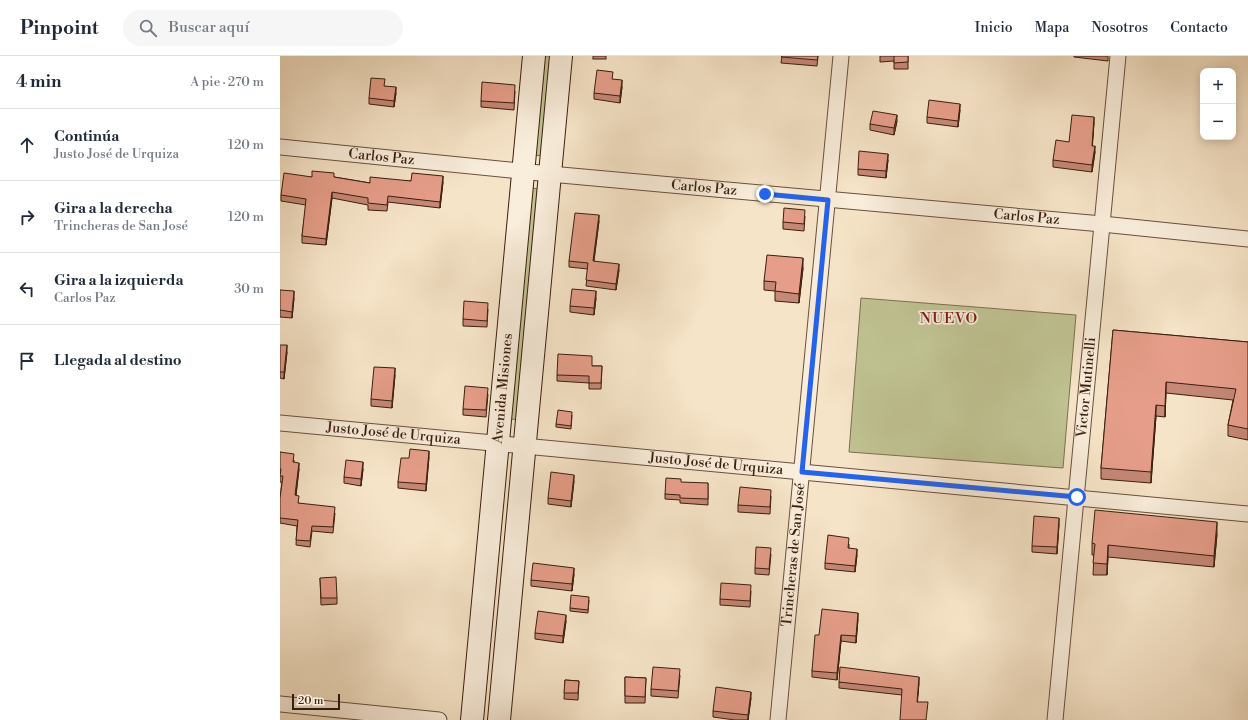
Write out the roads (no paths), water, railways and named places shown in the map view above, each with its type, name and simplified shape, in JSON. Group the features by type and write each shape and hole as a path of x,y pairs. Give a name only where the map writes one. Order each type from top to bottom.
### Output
{"main road":[{"name":"Avenida Misiones","path":"472,720 534,56"},
{"name":"Avenida Misiones","path":"499,720 561,56"}],"street":[{"name":"Trincheras de San José","path":"778,720 841,56"},
{"name":"Victor Mutinelli","path":"1055,720 1118,56"},
{"name":"Carlos Paz","path":"280,148 523,172 1102,224 1248,239"},
{"name":"Justo José de Urquiza","path":"280,422 498,444 1248,514"},
{"path":"280,704 439,720"}],"district":[{"name":"NUEVO","path":"949,318"}]}
